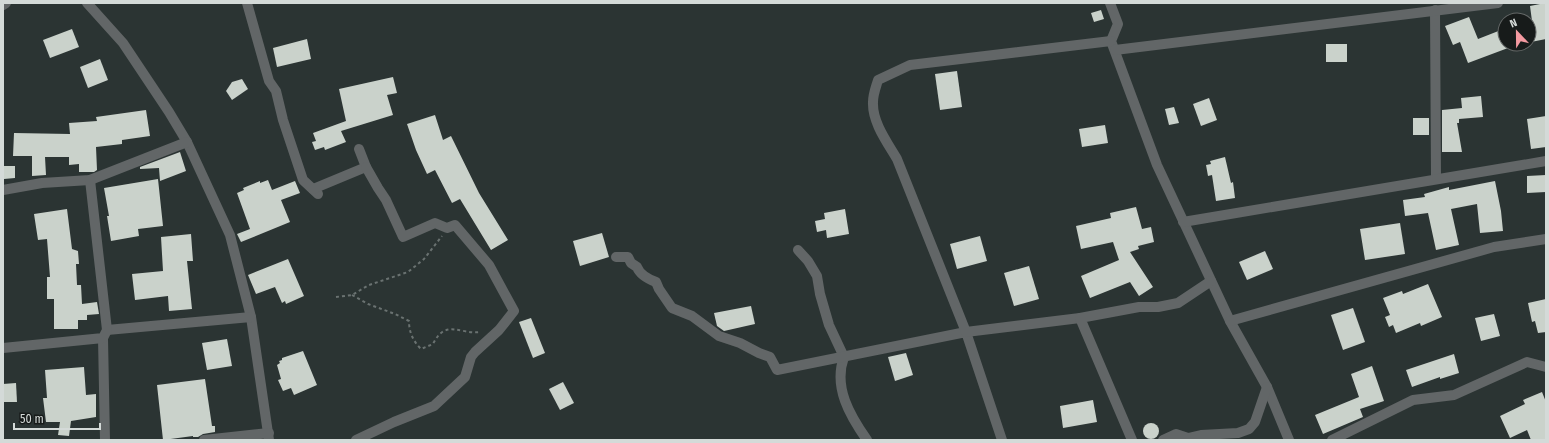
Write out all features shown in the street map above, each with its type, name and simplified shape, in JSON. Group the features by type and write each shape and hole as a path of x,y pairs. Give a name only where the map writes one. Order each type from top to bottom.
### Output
{"street":[{"path":"87,3 123,43 166,106 187,142 230,235 251,317 269,437 204,440"},
{"path":"247,3 269,81 276,91 283,120 303,180 315,192 366,167"},
{"path":"1110,3 1118,24 1113,46 1157,165 1230,321 1267,387 1289,440"},
{"path":"1002,440 966,332 897,159 883,136 875,116 873,102 878,80 883,76 910,65 1113,46 1498,3"},
{"path":"1435,10 1436,179"},
{"path":"3,190 42,183 90,180 187,142"},
{"path":"356,440 394,422 434,406 465,377 474,352 499,330 514,312 489,265 455,225 447,228 435,223 403,238 386,200 366,167 359,149"},
{"path":"1183,222 1546,162"},
{"path":"90,180 105,334 105,440"},
{"path":"1230,321 1494,247 1546,239"},
{"path":"798,250 808,261 817,276 820,294 829,325 844,357 841,364 842,392 845,403 853,419 867,440"},
{"path":"616,258 628,257 631,263 637,267 639,272 656,282 672,308 692,316 719,336 740,343 758,353 770,357 777,370 966,332 1080,318 1139,307 1158,307 1178,303 1211,281"},
{"path":"3,348 105,334 251,317"},
{"path":"1080,318 1132,440"},
{"path":"1332,440 1413,400 1454,395 1527,362 1546,368"},
{"path":"1162,440 1176,434 1188,438 1201,435 1238,433 1249,429 1255,422 1267,387"}],"path":[{"path":"336,296 352,295 369,285 408,272 424,259 447,228"},
{"path":"352,295 368,304 409,321 409,330 416,344 421,348 433,344 437,336 443,330 455,329 478,333 499,330"}],"building":[{"path":"1545,3 1546,39 1537,41 1537,12 1531,12 1530,6"},
{"path":"1101,10 1104,19 1094,22 1091,13"},
{"path":"1469,17 1478,39 1497,32 1497,52 1468,63 1460,42 1453,45 1445,26"},
{"path":"72,29 79,47 50,58 43,40"},
{"path":"307,39 311,59 277,67 273,48"},
{"path":"1326,44 1347,44 1347,62 1326,62"},
{"path":"100,59 108,80 88,88 80,67"},
{"path":"957,71 962,107 940,110 935,74"},
{"path":"393,77 397,93 387,95 393,115 341,131 346,142 325,150 324,147 315,150 312,142 316,141 313,133 346,121 339,89"},
{"path":"242,79 248,89 232,100 226,91 232,82"},
{"path":"1481,96 1483,117 1459,119 1459,123 1457,123 1462,152 1442,152 1442,110 1462,108 1461,98"},
{"path":"1209,98 1217,120 1201,126 1193,104"},
{"path":"1174,107 1179,123 1169,125 1165,109"},
{"path":"146,110 150,136 122,140 122,144 96,147 97,170 94,172 79,172 79,164 69,165 69,157 45,157 46,175 32,176 32,156 13,156 14,133 70,134 69,123 97,121 96,117"},
{"path":"435,115 443,140 451,136 479,193 508,240 491,250 460,199 452,203 435,170 427,174 416,150 407,124"},
{"path":"1546,116 1546,147 1531,149 1527,119"},
{"path":"1413,118 1429,118 1429,135 1413,135"},
{"path":"1105,125 1108,143 1082,147 1079,129"},
{"path":"180,152 186,171 160,181 159,168 140,169 140,167"},
{"path":"1225,157 1231,183 1233,182 1235,198 1216,201 1212,175 1208,176 1206,165 1211,164 1210,161"},
{"path":"4,166 15,166 15,178 4,179"},
{"path":"1546,175 1546,192 1527,193 1527,176"},
{"path":"158,179 163,226 138,229 139,236 111,241 107,216 109,216 104,188"},
{"path":"268,180 272,190 295,181 300,193 281,200 290,222 241,242 237,234 250,229 237,193 244,190 243,188 260,181 260,183"},
{"path":"1495,181 1503,231 1480,233 1477,204 1451,209 1459,245 1436,250 1428,213 1405,216 1403,200 1425,197 1424,194 1449,187 1449,190"},
{"path":"1136,207 1142,229 1151,227 1154,242 1138,246 1139,249 1130,252 1153,287 1139,296 1130,282 1090,298 1081,276 1119,260 1113,242 1081,249 1076,226 1111,218 1110,213"},
{"path":"67,209 72,249 78,251 79,264 76,264 77,285 81,285 82,304 97,302 99,314 87,315 87,320 78,320 78,329 54,329 54,299 47,299 47,277 50,277 47,239 38,240 34,214"},
{"path":"845,209 849,234 827,238 826,230 817,232 815,221 825,219 824,213"},
{"path":"1400,223 1405,254 1365,260 1360,229"},
{"path":"602,233 609,257 580,266 573,241"},
{"path":"191,234 193,261 187,261 192,309 169,311 168,296 135,300 132,274 163,271 161,237"},
{"path":"980,236 987,261 957,269 950,244"},
{"path":"1265,251 1273,269 1247,280 1239,262"},
{"path":"288,259 304,296 286,304 285,301 282,303 275,287 256,294 248,275"},
{"path":"1029,266 1039,299 1014,306 1004,273"},
{"path":"1428,284 1442,317 1421,326 1420,323 1396,333 1393,325 1389,327 1385,317 1390,315 1383,298 1402,291 1403,294"},
{"path":"1546,299 1546,332 1538,333 1535,321 1532,322 1528,303"},
{"path":"751,306 755,324 724,331 717,326 714,313"},
{"path":"1353,308 1365,342 1343,350 1331,315"},
{"path":"1494,314 1500,336 1481,341 1475,318"},
{"path":"531,318 545,353 533,358 519,322"},
{"path":"227,339 232,366 207,370 202,343"},
{"path":"303,351 317,385 294,395 291,388 283,391 278,380 281,379 277,365 280,363 279,361 282,360 282,358"},
{"path":"906,353 913,375 895,381 888,357"},
{"path":"1454,354 1459,373 1440,379 1440,377 1412,387 1406,370"},
{"path":"1372,366 1384,401 1360,409 1363,417 1323,434 1315,415 1359,397 1351,374"},
{"path":"84,367 86,395 96,394 96,417 71,421 69,436 58,435 60,422 46,422 43,398 47,398 45,370"},
{"path":"205,379 212,426 215,426 215,432 203,434 198,437 193,436 163,440 157,385"},
{"path":"563,382 574,403 560,410 549,389"},
{"path":"16,383 17,402 3,402 3,384"},
{"path":"1542,392 1546,402 1546,440 1531,440 1527,430 1510,438 1500,416 1525,404 1523,400"},
{"path":"1093,400 1097,422 1063,428 1060,406"},
{"path":"1151,423 1158,428 1159,431 1154,438 1151,439 1144,434 1143,431 1148,424"}]}
